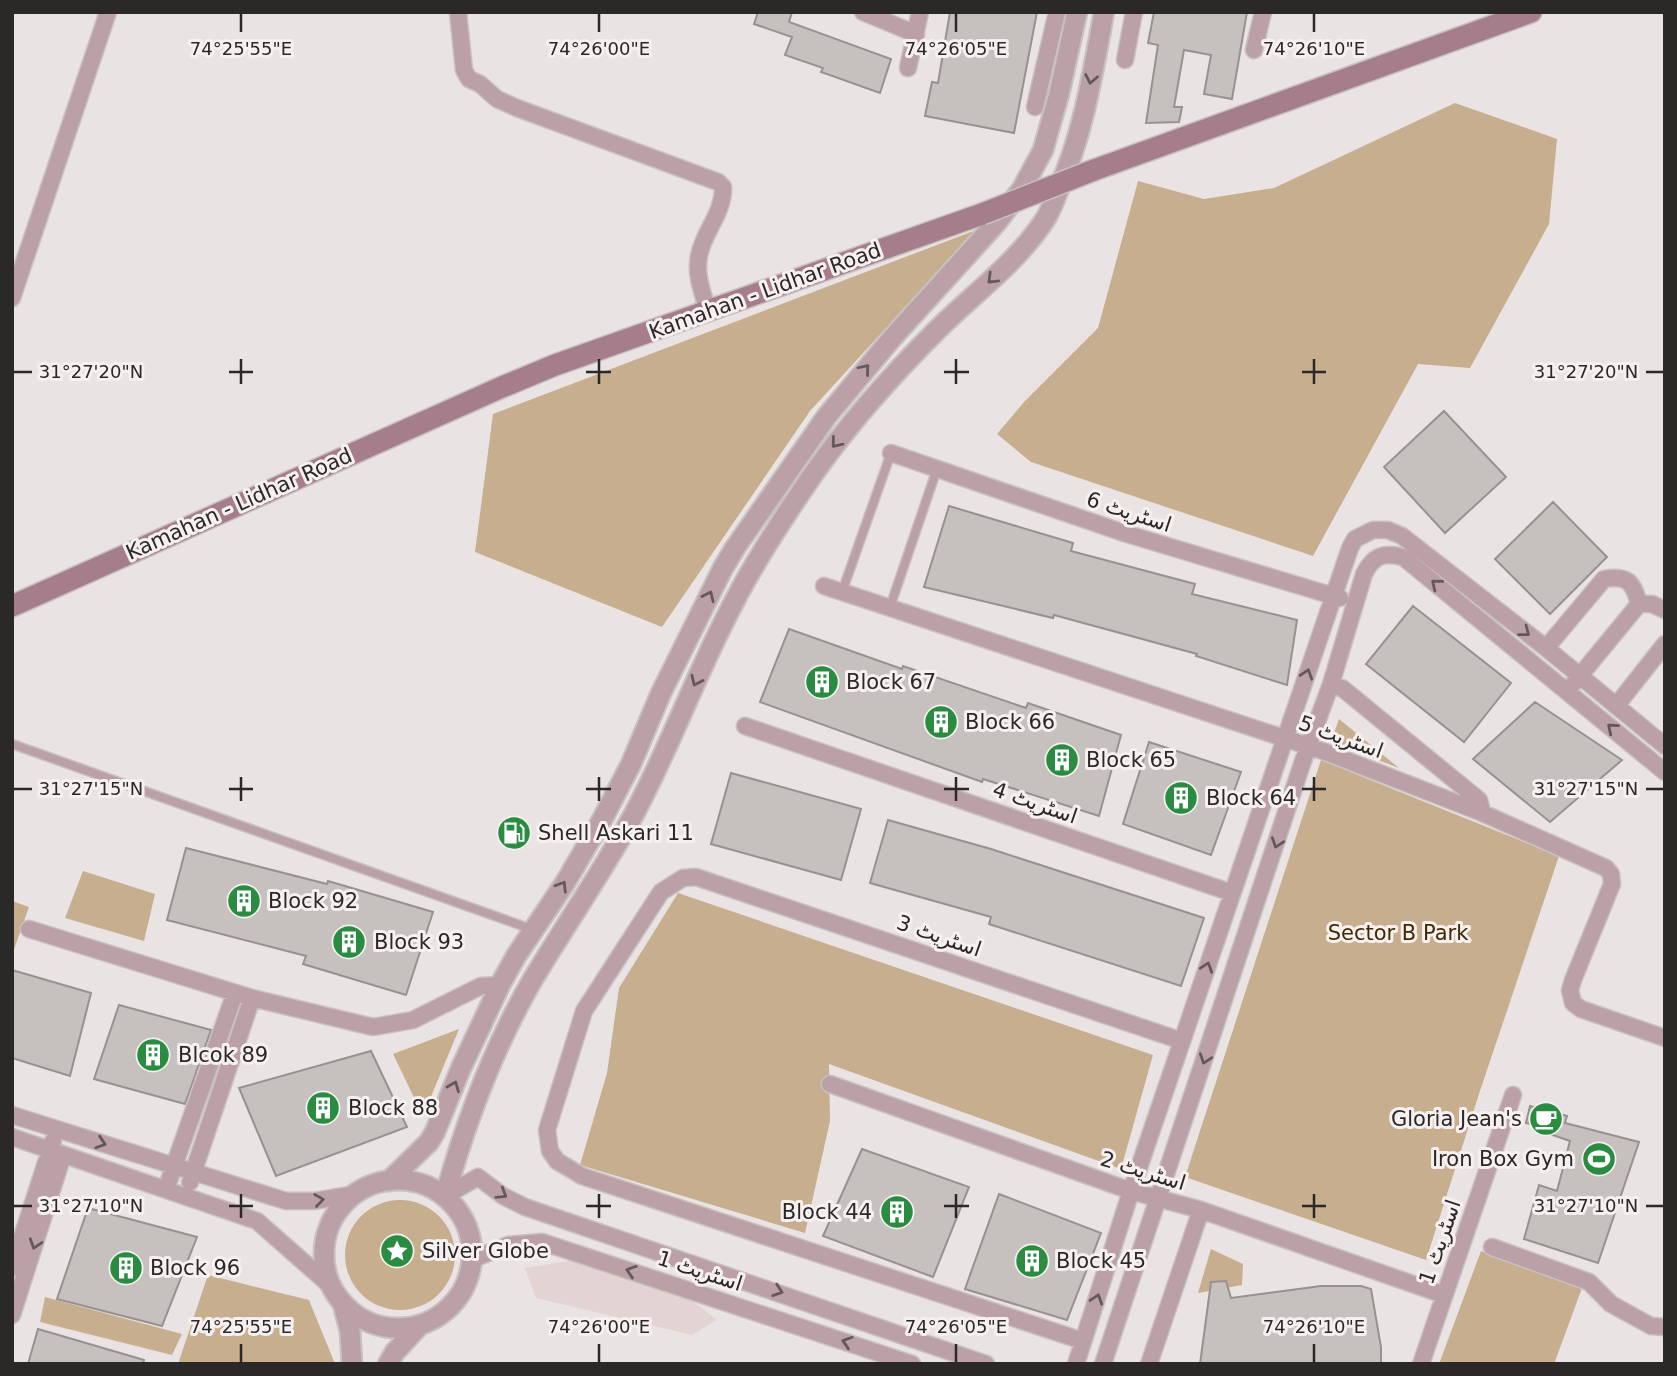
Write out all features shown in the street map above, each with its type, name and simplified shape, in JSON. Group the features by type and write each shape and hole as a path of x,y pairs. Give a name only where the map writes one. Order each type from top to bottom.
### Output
{"main road":[{"name":"Kamahan - Lidhar Road","path":"12,606 555,365 982,214 1094,170 1531,12"}],"street":[{"path":"12,298 108,12"},
{"path":"458,12 464,71 469,79 480,84 497,99 718,182 723,187 721,205 699,255 698,275 708,311"},
{"path":"863,12 916,34"},
{"path":"908,68 920,12"},
{"path":"1035,107 1057,12"},
{"path":"390,1181 429,1142 435,1132 461,1068 500,985 603,818 723,568 827,416 885,346 980,242 1022,188 1043,150 1059,94 1077,12"},
{"path":"445,1196 464,1131 488,1069 531,982 607,862 635,812 711,649 756,561 831,449 881,389 935,332 995,277 1047,216 1069,165 1079,132 1104,12"},
{"path":"1125,60 1134,12"},
{"path":"1254,50 1264,12"},
{"name":"اسٹریٹ 6","path":"891,453 1124,533 1333,595 1355,605"},
{"path":"1373,530 1379,556"},
{"path":"1076,1364 1131,1191 1333,595 1355,539 1373,530 1388,530 1402,536 1665,746"},
{"path":"1103,1364 1369,564 1385,554 1403,557 1665,772"},
{"path":"1546,649 1604,579 1617,577 1629,581 1639,604"},
{"name":"اسٹریٹ 5","path":"824,586 1308,746 1480,812 1606,868 1611,874 1612,884 1573,979 1570,990 1573,1003 1581,1009 1665,1038"},
{"path":"1567,691 1639,604"},
{"path":"1639,604 1652,604 1665,610"},
{"path":"689,640 711,649"},
{"path":"1616,706 1665,644"},
{"path":"1331,684 1342,688 1479,800 1482,807 1480,812"},
{"name":"اسٹریٹ 4","path":"745,726 1232,893"},
{"name":"اسٹریٹ 3","path":"1083,1341 582,1176 557,1161 550,1151 547,1130 584,1011 661,892 683,878 696,877 1182,1041"},
{"path":"29,929 252,999 373,1027 413,1020 448,1005 481,986 500,985"},
{"path":"166,1189 235,993"},
{"path":"186,1195 252,999"},
{"name":"اسٹریٹ 2","path":"830,1084 1157,1200 1201,1210 1444,1295"},
{"name":"اسٹریٹ 1","path":"1421,1364 1513,1095"},
{"path":"12,1115 286,1201 314,1201 355,1194 378,1183 390,1181 419,1183 445,1196 467,1224 472,1241 470,1277 450,1308 436,1319 419,1326 398,1329 378,1326 359,1317 343,1304 331,1287 257,1220 12,1137"},
{"path":"14,1307 57,1152 51,1143 59,1133 70,1132"},
{"path":"12,1268 57,1152"},
{"name":"اسٹریٹ 1","path":"445,1196 478,1177 503,1196 525,1207 986,1364"},
{"path":"331,1287 324,1253 326,1236 332,1220 355,1194"},
{"path":"1149,1364 1201,1210"},
{"name":"اسٹریٹ 1","path":"473,1259 508,1245 542,1242 912,1364"},
{"path":"1492,1247 1589,1282 1611,1304 1651,1326 1665,1327"},
{"path":"343,1304 350,1331 352,1364"},
{"path":"387,1364 419,1326"}],"lane":[{"path":"842,592 891,453"},
{"path":"890,607 937,469"},
{"path":"12,744 534,930"}],"shaded area":[{"path":"575,1260 690,1299 717,1320 692,1335 536,1298 525,1268"}],"green space":[{"path":"1455,103 1557,139 1549,224 1470,368 1418,364 1313,556 1031,462 997,434 1025,401 1098,328 1138,181 1204,199 1274,188"},
{"path":"976,230 810,411 662,627 475,552 493,414"},
{"path":"1339,719 1399,768 1331,742"},
{"name":"Sector B Park","path":"1321,760 1559,856 1426,1260 1185,1177"},
{"path":"83,871 155,894 144,941 65,918"},
{"path":"678,893 1153,1055 1121,1169 829,1064 830,1121 805,1233 580,1165 607,1073 619,988"},
{"path":"12,901 29,907 12,955"},
{"path":"459,1029 423,1116 393,1054"},
{"path":"400,1200 421,1204 439,1216 451,1234 455,1255 451,1276 439,1294 421,1306 400,1310 379,1306 361,1294 349,1276 345,1255 349,1234 361,1216 379,1204"},
{"path":"1211,1249 1243,1264 1242,1285 1198,1293"},
{"path":"1481,1251 1582,1288 1554,1364 1439,1364"},
{"path":"208,1275 309,1300 335,1364 178,1364"},
{"path":"45,1297 182,1334 172,1355 40,1322"}],"building":[{"path":"758,12 792,12 789,22 891,59 880,93 821,72 823,68 785,55 792,37 754,24"},
{"path":"950,12 1037,12 1014,133 925,116 932,82 938,83"},
{"path":"1154,12 1247,12 1232,99 1204,94 1211,55 1184,50 1174,107 1182,107 1179,122 1146,123 1158,45 1148,43"},
{"path":"1444,411 1506,477 1445,533 1384,467"},
{"path":"1553,502 1607,557 1550,614 1495,559"},
{"path":"949,506 1073,543 1071,551 1195,584 1192,594 1297,620 1287,685 1196,656 1197,654 1054,615 1053,618 924,587"},
{"path":"1413,606 1511,683 1464,742 1366,664"},
{"path":"789,629 902,669 903,666 1026,708 1028,703 1121,735 1099,816 983,779 982,782 760,702"},
{"path":"1535,702 1622,760 1550,822 1473,759"},
{"name":"Block 64","path":"1149,742 1241,772 1211,855 1123,824"},
{"path":"731,773 861,809 841,880 711,844"},
{"path":"888,820 991,849 1204,918 1181,986 989,924 991,917 870,883"},
{"path":"186,848 327,884 328,881 433,912 406,995 303,964 306,956 167,920"},
{"path":"12,970 91,993 70,1076 12,1058"},
{"name":"Blcok 89","path":"119,1005 211,1030 185,1104 94,1079"},
{"name":"Block 88","path":"371,1051 407,1127 276,1176 239,1088"},
{"path":"1530,1106 1567,1116 1565,1123 1639,1142 1598,1263 1524,1239 1539,1185 1557,1191 1570,1141 1538,1130 1539,1126 1526,1123"},
{"name":"Block 44","path":"862,1149 969,1187 933,1277 823,1236"},
{"name":"Block 45","path":"999,1194 1101,1233 1067,1320 965,1289"},
{"name":"Block 96","path":"88,1208 197,1237 162,1326 57,1299"},
{"path":"1226,1281 1231,1298 1321,1286 1361,1286 1371,1289 1381,1347 1381,1364 1200,1364 1211,1282"},
{"path":"38,1329 144,1360 143,1364 28,1364"}],"place":[{"name":"Block 67","path":"822,682"},
{"name":"Block 66","path":"941,722"},
{"name":"Block 65","path":"1062,760"},
{"name":"Block 64","path":"1181,798"},
{"name":"Shell Askari 11","path":"514,833"},
{"name":"Block 92","path":"244,901"},
{"name":"Block 93","path":"349,942"},
{"name":"Blcok 89","path":"153,1055"},
{"name":"Block 88","path":"323,1108"},
{"name":"Gloria Jean's","path":"1546,1119"},
{"name":"Iron Box Gym","path":"1599,1159"},
{"name":"Block 44","path":"897,1212"},
{"name":"Silver Globe","path":"397,1251"},
{"name":"Block 45","path":"1032,1261"},
{"name":"Block 96","path":"126,1268"}]}
